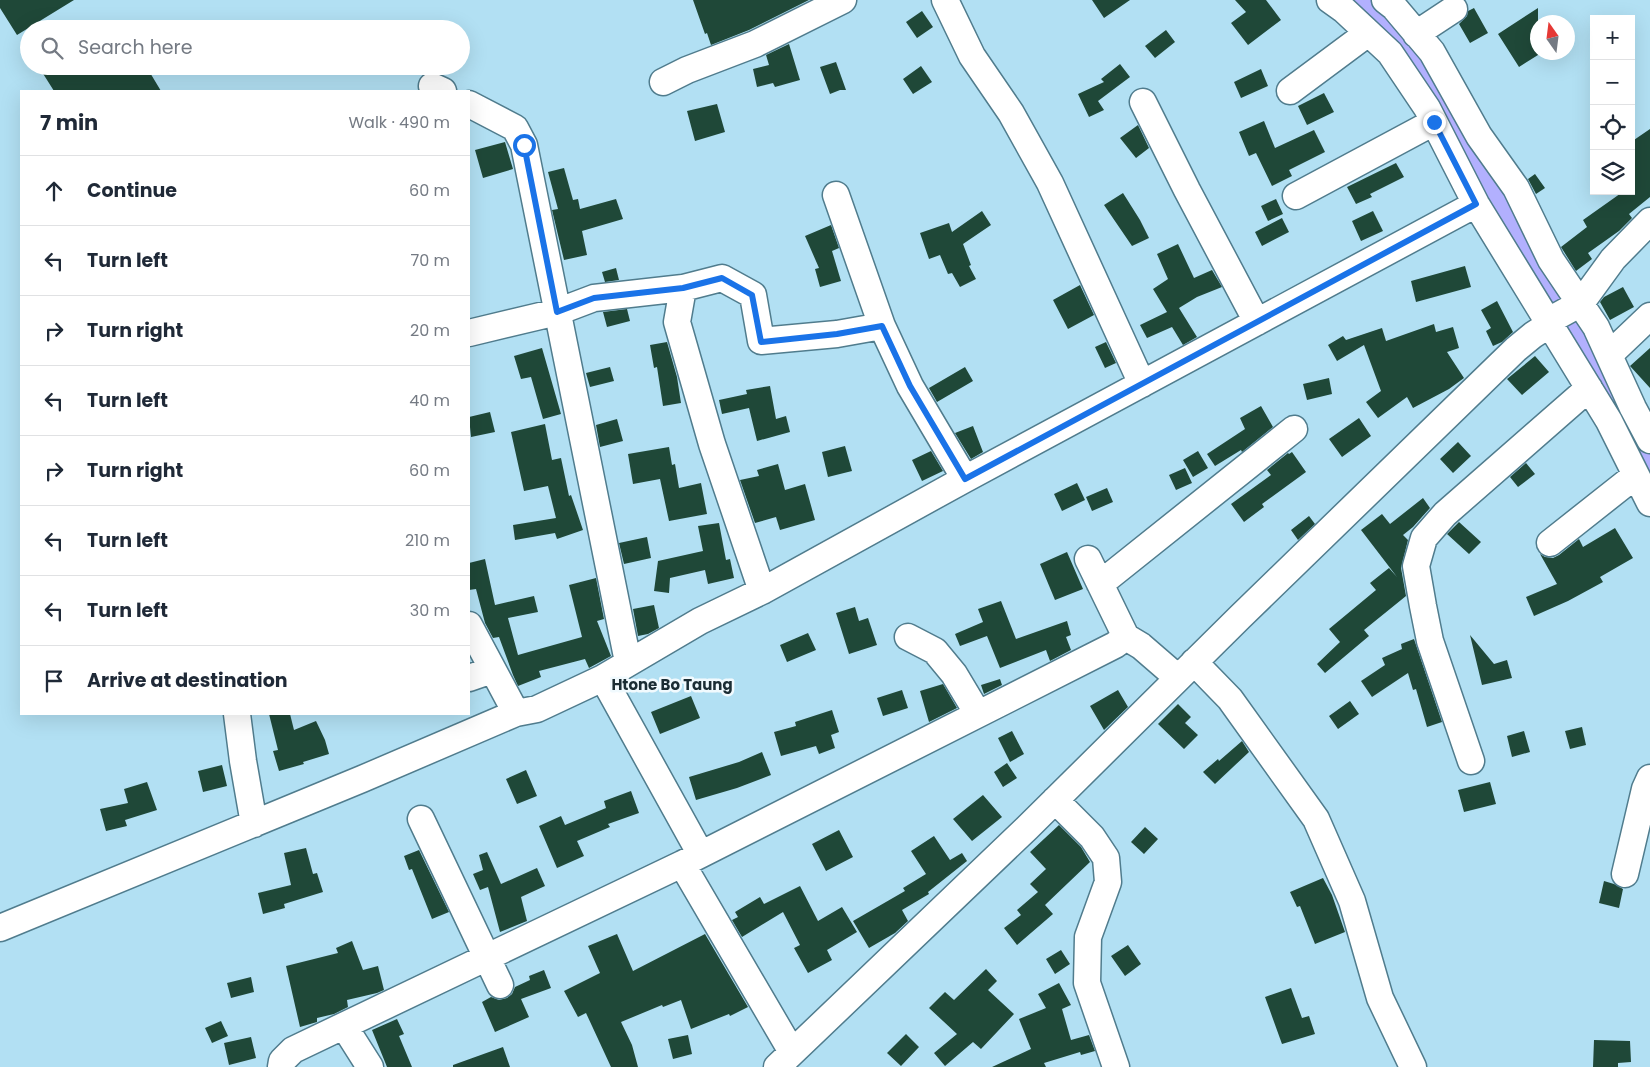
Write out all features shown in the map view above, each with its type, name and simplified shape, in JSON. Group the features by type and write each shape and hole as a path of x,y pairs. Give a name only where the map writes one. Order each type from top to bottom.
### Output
{"street":[{"path":"663,82 687,70 755,44 843,0"},
{"path":"945,0 972,56 1011,113 1050,183 1142,384"},
{"path":"1330,0 1344,10 1390,53 1427,108 1476,204 1564,314 1596,327 1633,408 1650,440"},
{"path":"1385,0 1394,7 1432,52 1479,136 1516,188 1551,260 1564,314 1589,388 1614,432 1626,483 1650,503"},
{"path":"1416,34 1454,9"},
{"path":"1290,92 1368,33"},
{"path":"1143,102 1257,322"},
{"path":"470,105 515,128 524,145 628,662"},
{"path":"1296,196 1434,122"},
{"path":"836,195 882,326 910,386 965,479"},
{"path":"0,928 254,824 516,713 610,689 628,662 700,621 762,591 965,479 1476,204"},
{"path":"610,689 691,858 784,1060 1055,800 1516,349 1532,334 1564,314 1650,221"},
{"path":"470,333 557,312 594,298 683,288 722,278 752,295 761,342 837,334 882,326"},
{"path":"683,288 677,322 712,444 762,591"},
{"path":"1609,355 1650,316"},
{"path":"1471,761 1430,640 1422,606 1416,566 1424,538 1445,514 1589,388"},
{"path":"1100,584 1294,429"},
{"path":"1550,543 1626,483"},
{"path":"1088,559 1126,637 1186,670 1230,699 1316,819 1352,901 1380,998 1413,1067"},
{"path":"470,629 480,674 516,713"},
{"path":"908,637 935,651 954,674 978,714"},
{"path":"281,1067 282,1061 293,1050 691,858 1115,645 1126,637"},
{"path":"238,715 243,761 254,824"},
{"path":"1625,874 1645,789 1650,778"},
{"path":"1055,800 1092,837 1106,858 1108,882 1088,937 1087,983 1116,1067"},
{"path":"421,820 500,985"},
{"path":"344,1026 370,1067"}],"building":[{"path":"0,0 74,0 41,20 20,20 20,33 17,35 0,8"},
{"path":"693,0 809,0 749,30 711,45"},
{"path":"1092,0 1130,0 1104,18"},
{"path":"1235,0 1266,0 1281,20 1248,45 1231,23 1246,12"},
{"path":"1474,8 1488,33 1470,43 1459,24 1467,16 1468,11"},
{"path":"1538,8 1538,15 1530,15 1530,60 1519,67 1498,34"},
{"path":"922,11 933,27 917,38 906,22"},
{"path":"1166,30 1175,42 1155,58 1145,46"},
{"path":"789,44 800,80 775,87 773,83 757,87 753,69 769,65 766,55"},
{"path":"836,62 846,90 830,94 820,67"},
{"path":"1120,64 1130,77 1098,101 1104,110 1089,117 1078,94 1104,82 1101,79"},
{"path":"921,66 932,82 913,94 903,79"},
{"path":"1261,69 1268,86 1241,98 1234,82"},
{"path":"44,75 151,75 160,90 53,90"},
{"path":"1324,93 1334,112 1307,125 1298,106"},
{"path":"717,104 725,132 695,141 687,111"},
{"path":"1264,121 1275,148 1314,130 1325,152 1289,170 1292,176 1272,186 1256,153 1249,156 1239,132"},
{"path":"1138,125 1149,148 1136,158 1120,138"},
{"path":"1650,129 1650,197 1629,214 1632,218 1619,231 1588,253 1592,259 1576,271 1561,247 1587,227 1583,220 1618,195 1635,195 1635,139"},
{"path":"505,142 513,169 483,178 475,150"},
{"path":"1396,163 1404,177 1370,194 1372,197 1356,204 1347,187"},
{"path":"564,168 573,200 578,199 580,209 616,199 623,219 582,231 587,255 564,260 552,210 558,209 548,172"},
{"path":"1535,174 1545,188 1536,194 1528,179"},
{"path":"1123,193 1149,238 1132,246 1104,205"},
{"path":"1276,199 1283,214 1268,221 1261,206"},
{"path":"982,211 991,225 963,244 971,265 969,266 976,279 960,287 952,273 948,274 940,255 929,259 920,233 949,223 952,232"},
{"path":"1373,211 1383,231 1361,241 1352,221"},
{"path":"1282,218 1289,232 1262,246 1255,232"},
{"path":"831,225 839,248 832,251 841,281 820,287 815,269 819,268 805,236"},
{"path":"1178,244 1194,278 1212,270 1222,287 1197,297 1179,308 1197,337 1183,345 1172,327 1147,338 1140,325 1167,312 1153,289 1168,279 1157,254"},
{"path":"1465,266 1471,287 1416,302 1411,281"},
{"path":"616,268 619,280 605,282 602,272"},
{"path":"1080,285 1094,315 1068,329 1053,300"},
{"path":"1623,287 1634,307 1610,320 1600,302 1604,297"},
{"path":"1497,301 1513,332 1502,342 1493,346 1486,331 1491,328 1481,310"},
{"path":"627,309 630,321 607,327 603,312"},
{"path":"1434,324 1436,332 1453,327 1459,348 1447,352 1464,378 1449,389 1413,408 1407,397 1378,418 1366,402 1381,391 1364,345 1337,361 1328,345 1343,336 1346,340 1382,328 1386,341"},
{"path":"667,342 677,377 681,403 663,406 657,367 654,368 650,345"},
{"path":"1106,342 1116,363 1105,368 1095,347"},
{"path":"542,348 561,414 543,419 531,377 521,379 514,356"},
{"path":"1650,348 1650,388 1630,366"},
{"path":"1535,356 1549,372 1522,395 1507,379"},
{"path":"610,367 614,381 590,387 586,373"},
{"path":"965,367 973,381 937,402 929,388"},
{"path":"1329,378 1332,394 1307,400 1303,384"},
{"path":"770,386 776,419 786,416 790,432 757,441 749,408 722,414 719,400 747,394 746,390"},
{"path":"1261,406 1273,427 1242,452 1241,450 1215,466 1207,454 1245,429 1240,418"},
{"path":"490,412 495,432 471,437 470,417"},
{"path":"1359,418 1371,436 1342,457 1329,439"},
{"path":"617,419 623,441 600,447 596,425"},
{"path":"545,424 552,460 561,458 569,496 571,495 583,530 557,539 555,533 515,540 513,525 556,518 548,486 524,491 511,432"},
{"path":"973,426 983,452 971,459 955,433"},
{"path":"1458,442 1471,456 1453,473 1440,459"},
{"path":"845,446 852,471 828,477 822,452"},
{"path":"669,447 672,465 675,464 679,488 701,483 707,514 669,521 660,479 633,484 628,454"},
{"path":"931,451 943,471 922,481 912,460"},
{"path":"1198,451 1208,468 1193,477 1183,460"},
{"path":"1292,452 1306,472 1262,504 1264,507 1244,522 1231,504 1271,475 1267,470 1288,453"},
{"path":"1526,463 1535,474 1518,487 1510,477"},
{"path":"778,464 785,490 805,484 815,520 780,530 776,517 755,523 740,480 759,476 757,470"},
{"path":"1185,468 1192,483 1176,490 1169,475"},
{"path":"1077,483 1085,500 1062,511 1054,494"},
{"path":"1107,488 1113,502 1092,511 1086,497"},
{"path":"1423,498 1430,508 1403,535 1408,540 1401,568 1406,596 1364,630 1369,636 1325,673 1317,664 1340,642 1329,629 1376,590 1370,583 1389,568 1397,577 1361,530 1382,514 1390,524"},
{"path":"1309,516 1315,524 1298,540 1291,530"},
{"path":"1459,522 1481,542 1469,554 1447,534"},
{"path":"719,523 726,560 730,559 734,578 708,584 705,570 670,578 669,593 654,591 658,561 703,551 698,526"},
{"path":"1615,528 1633,558 1600,577 1603,582 1568,601 1534,616 1526,597 1557,584 1540,554 1553,558 1579,539 1583,547"},
{"path":"647,537 651,558 624,564 619,543"},
{"path":"1067,552 1083,589 1055,600 1040,564"},
{"path":"485,559 495,605 534,596 538,612 508,618 518,655 582,637 569,585 596,578 604,619 597,621 611,656 589,668 585,659 539,671 541,677 518,686 499,637 493,638 485,623 476,589 470,590 470,563"},
{"path":"1001,601 1016,639 1067,621 1071,635 1066,637 1071,650 1050,661 1046,650 1000,668 987,636 960,646 955,634 983,622 978,609"},
{"path":"654,605 659,628 648,634 638,636 633,609"},
{"path":"855,607 859,621 868,618 877,645 849,654 836,613"},
{"path":"808,633 816,650 787,662 780,645"},
{"path":"1470,635 1494,664 1507,660 1512,678 1482,685"},
{"path":"1414,639 1442,722 1427,727 1416,689 1413,690 1408,673 1372,697 1361,681 1385,665 1382,658 1402,649 1401,644"},
{"path":"1000,679 1002,685 984,694 981,685"},
{"path":"943,684 957,708 929,722 920,691"},
{"path":"902,690 908,708 883,716 877,698"},
{"path":"1118,690 1128,707 1104,730 1090,706"},
{"path":"691,696 700,718 660,734 651,712"},
{"path":"1350,701 1359,714 1338,729 1329,716"},
{"path":"1178,704 1191,717 1185,723 1198,735 1184,749 1158,724"},
{"path":"832,710 839,732 831,735 835,748 819,754 816,746 781,756 774,732 796,726 795,722"},
{"path":"269,715 290,715 294,730 316,721 329,754 279,771 273,751 278,750"},
{"path":"1582,727 1586,745 1570,749 1565,731"},
{"path":"1012,731 1024,754 1010,762 998,738"},
{"path":"1524,731 1530,752 1512,757 1507,736"},
{"path":"1242,741 1249,752 1215,784 1203,772"},
{"path":"762,752 771,775 737,788 696,800 689,777 739,762"},
{"path":"1007,763 1017,778 1003,787 994,772"},
{"path":"222,765 227,786 203,792 198,771"},
{"path":"526,770 537,796 517,804 506,779"},
{"path":"147,782 157,810 125,820 127,826 106,831 100,809 128,803 124,789"},
{"path":"1490,782 1496,804 1464,812 1458,790"},
{"path":"631,791 639,813 608,824 610,827 577,841 584,856 557,868 539,826 561,816 565,825 606,808 604,801"},
{"path":"983,795 1002,817 972,841 953,819"},
{"path":"1059,825 1081,847 1090,862 1045,905 1053,914 1017,945 1004,928 1021,915 1017,910 1038,892 1030,884 1046,869 1030,852"},
{"path":"1145,827 1158,839 1144,854 1131,842"},
{"path":"839,830 853,857 826,871 812,844"},
{"path":"934,836 950,860 962,853 967,861 928,892 929,894 902,910 908,921 895,933 869,948 853,921 905,891 903,888 926,874 911,851"},
{"path":"306,848 313,874 317,873 323,892 284,904 285,908 263,914 258,893 291,885 284,853"},
{"path":"419,850 449,912 432,919 412,869 409,870 404,856"},
{"path":"487,852 501,884 537,868 545,886 521,897 527,921 500,932 488,887 480,890 473,874 483,870 479,855"},
{"path":"1323,878 1332,895 1345,932 1315,944 1300,906 1297,907 1290,892"},
{"path":"1604,881 1623,889 1619,908 1599,903"},
{"path":"800,886 818,921 842,907 857,932 827,950 832,960 808,973 794,948 800,945 783,912 742,937 732,920 738,917 735,912 760,897 764,904"},
{"path":"617,934 633,971 705,934 748,1007 730,1016 729,1014 691,1029 681,1000 663,1007 662,1005 621,1022 632,1045 638,1067 611,1067 586,1013 578,1017 564,991 600,973 588,946"},
{"path":"352,941 363,970 378,966 384,990 347,1000 348,1007 334,1014 317,1018 317,1022 300,1027 286,966 338,953 336,948"},
{"path":"1128,945 1141,964 1125,976 1111,956"},
{"path":"1061,950 1070,964 1055,974 1046,959"},
{"path":"986,969 997,981 988,990 1014,1014 981,1049 973,1042 945,1066 934,1053 957,1034 929,1008 945,992 954,1000"},
{"path":"544,970 551,988 521,999 529,1017 495,1032 482,1002 491,997 499,1000 507,998 512,994 515,987 530,980 529,976"},
{"path":"251,977 254,992 231,998 227,983"},
{"path":"1059,983 1071,1005 1062,1009 1071,1040 1089,1035 1095,1051 1081,1055 1080,1052 1044,1063 1046,1067 992,1067 1031,1049 1019,1019 1046,1008 1038,994"},
{"path":"1291,988 1302,1018 1309,1016 1315,1034 1282,1044 1265,997"},
{"path":"397,1019 404,1034 399,1036 412,1067 387,1067 372,1030"},
{"path":"221,1021 228,1036 212,1043 205,1028"},
{"path":"906,1034 919,1047 901,1066 887,1053"},
{"path":"688,1035 692,1054 673,1059 668,1039"},
{"path":"251,1037 256,1058 229,1065 224,1043"},
{"path":"1594,1040 1630,1041 1631,1062 1618,1063 1618,1067 1593,1067"},
{"path":"503,1047 510,1067 453,1067 453,1065"}],"waterway":[{"path":"1358,0 1366,5 1408,44 1503,205 1650,466"}],"district":[{"name":"Htone Bo Taung","path":"672,684"}],"route":[{"path":"524,145 557,312 594,298 683,288 722,278 752,295 761,342 837,334 882,326 910,386 965,479 1476,204 1434,122"}]}
